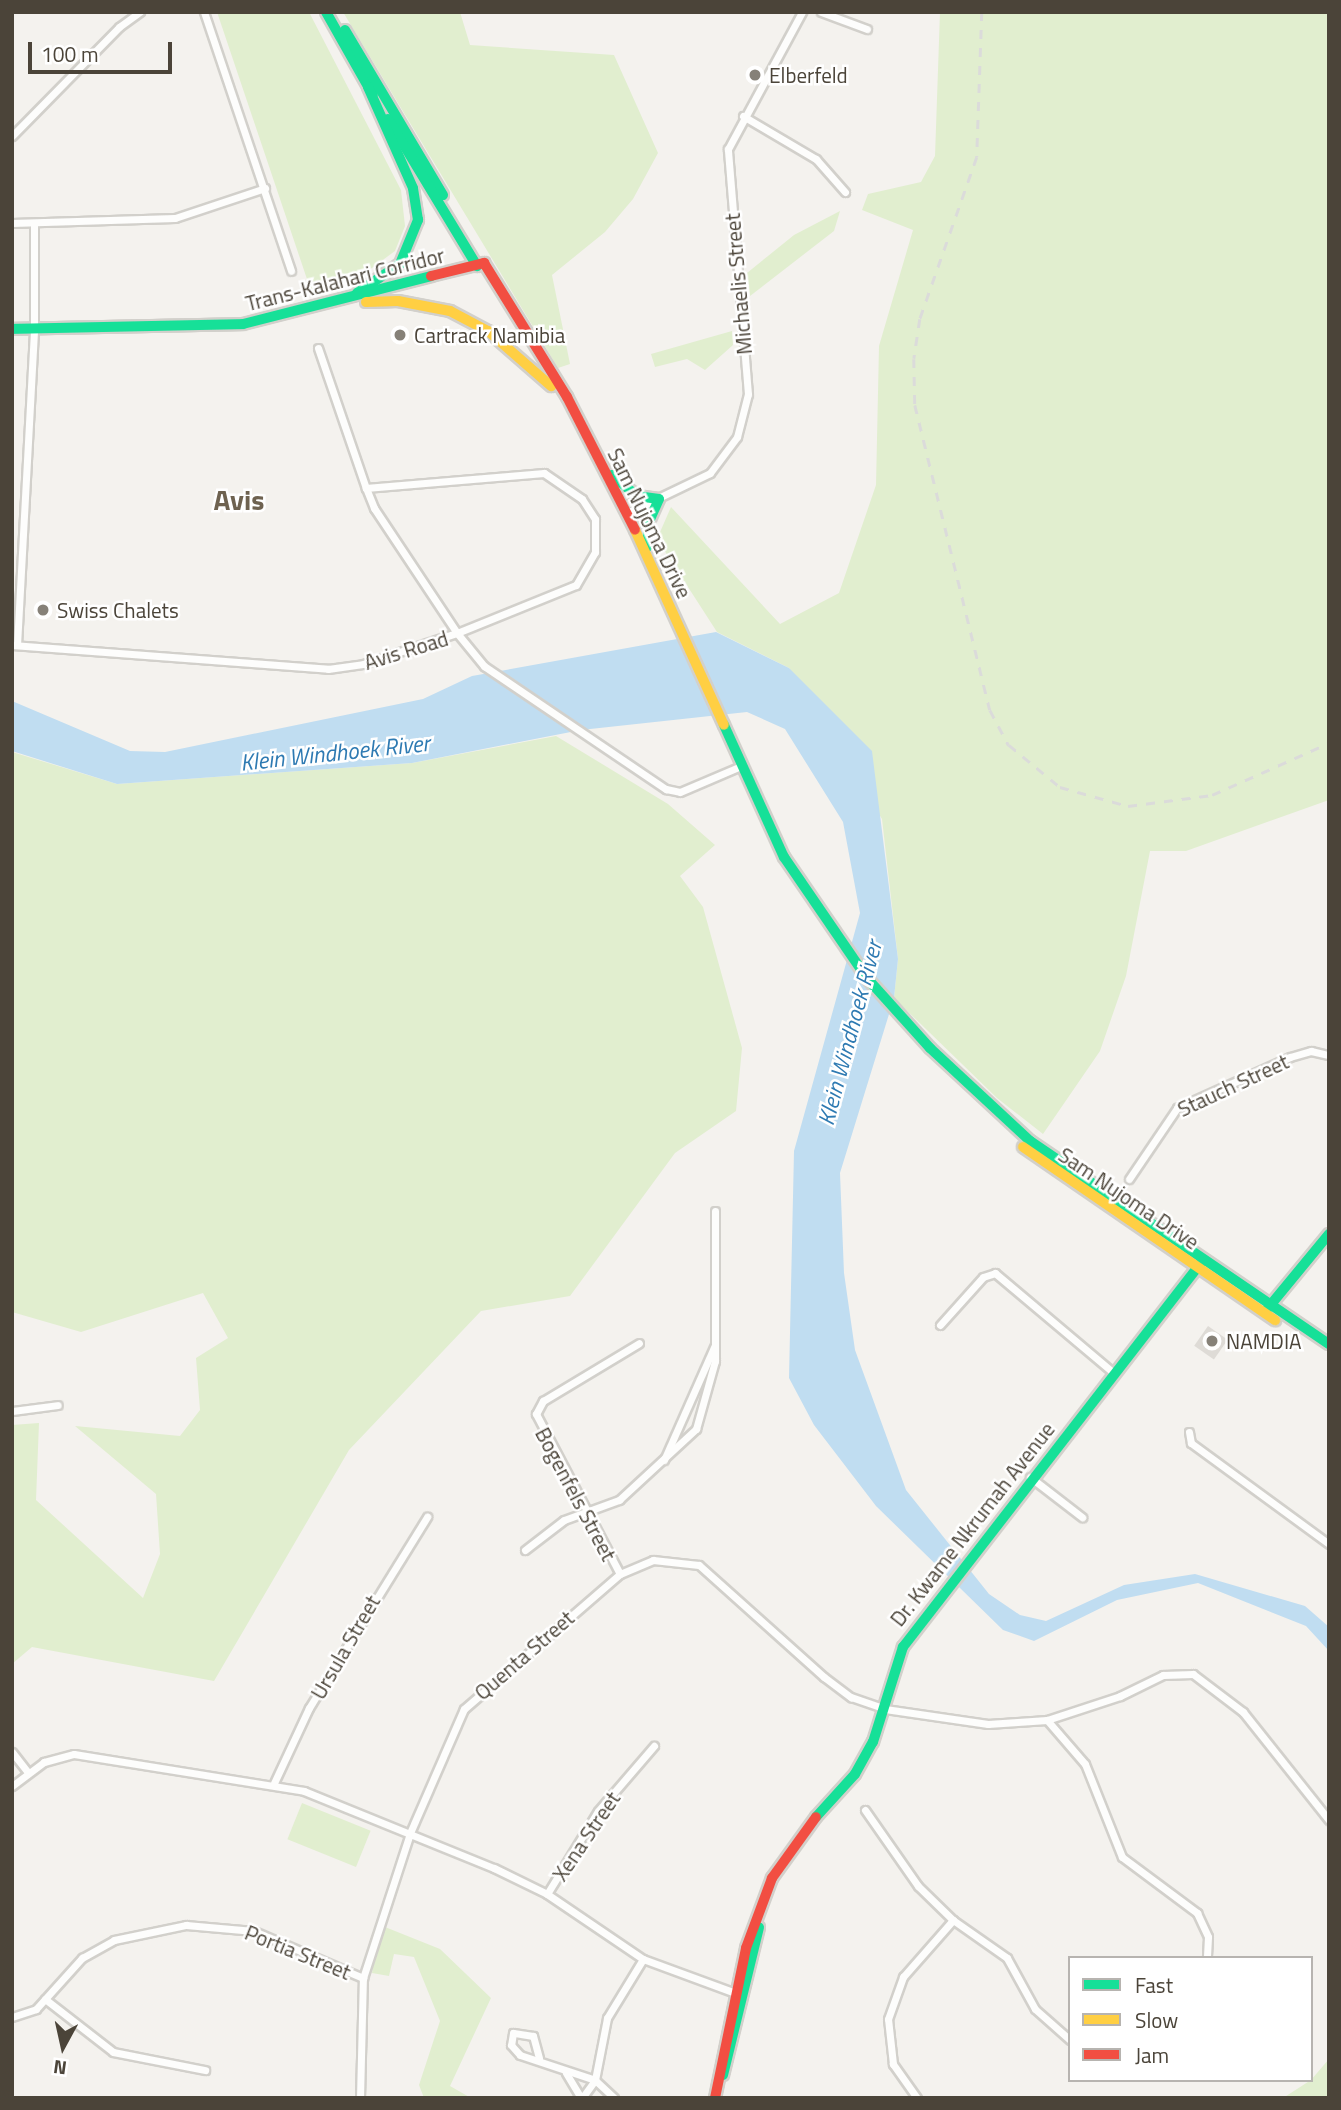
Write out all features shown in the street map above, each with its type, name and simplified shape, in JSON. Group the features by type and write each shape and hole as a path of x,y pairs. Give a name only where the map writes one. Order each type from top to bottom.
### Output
{"main road":[{"name":"Sam Nujoma Drive","path":"326,12 368,87 570,408 603,466 655,572 784,857 830,927 902,1019 930,1048 961,1091 1025,1149 1201,1264 1329,1354"},
{"name":"Sam Nujoma Drive","path":"334,12 480,264"},
{"path":"334,305 400,264 418,220 413,188 368,87"},
{"path":"480,264 551,386"},
{"name":"Trans-Kalahari Corridor","path":"12,329 243,324 334,305 480,264"},
{"path":"334,305 398,301 450,311 488,331 551,386 570,408"},
{"path":"603,466 632,493 659,499 646,533 655,572"},
{"path":"1267,1309 1329,1234"},
{"name":"Dr. Kwame Nkrumah Avenue","path":"715,2098 763,1900 782,1858 855,1774 885,1709 902,1647 1030,1477 1201,1264"},
{"name":"Sam Nujoma Drive","path":"1267,1309 1329,1344"}],"street":[{"path":"12,136 119,27 140,12"},
{"path":"204,12 265,188 290,271"},
{"name":"Michaelis Street","path":"627,513 688,487 727,458 746,411 727,159 732,135 802,12"},
{"path":"821,12 867,29"},
{"path":"743,116 816,159 845,192"},
{"path":"12,223 175,218 265,188"},
{"path":"15,645 34,329 34,222"},
{"path":"318,348 366,488 390,536 457,633 576,585 596,552 595,519 582,499 544,473 366,488"},
{"name":"Avis Road","path":"15,645 328,669 363,664 457,633 484,666 666,789 680,792 741,766"},
{"name":"Stauch Street","path":"1129,1179 1177,1108 1290,1057 1311,1051 1329,1055"},
{"path":"525,1550 549,1528 619,1500 696,1429 711,1383 714,1346 715,1211"},
{"path":"940,1325 983,1277 995,1273 1115,1374"},
{"name":"Bogenfels Street","path":"620,1574 536,1422 538,1406 639,1343"},
{"path":"664,1461 686,1416 696,1379 714,1346"},
{"path":"696,1379 711,1383"},
{"path":"12,1411 58,1405"},
{"path":"1189,1432 1191,1443 1329,1545"},
{"path":"1030,1477 1082,1517"},
{"name":"Ursula Street","path":"274,1783 309,1708 427,1517"},
{"name":"Quenta Street","path":"360,2098 363,1978 410,1833 476,1693 620,1574 669,1559 699,1565 851,1698 885,1709 988,1724 1047,1720 1120,1696 1163,1675 1193,1674 1243,1712 1329,1820"},
{"path":"1047,1720 1085,1764 1122,1857 1196,1913 1208,1937 1207,1956"},
{"name":"Xena Street","path":"547,1894 598,1811 654,1746"},
{"path":"12,1752 27,1771"},
{"path":"12,1786 27,1771 57,1756 92,1755 274,1783 410,1833 547,1894 643,1959 740,1994"},
{"path":"866,1810 900,1864 953,1920 1007,1958 1035,2009 1068,2038"},
{"path":"917,2098 893,2064 888,2019 903,1976 953,1920"},
{"name":"Portia Street","path":"12,2017 45,2000 82,1958 106,1944 141,1931 186,1925 254,1931 363,1978"},
{"path":"566,2072 581,2098 595,2080 607,2018 643,1959"},
{"path":"45,2000 113,2052 205,2070"},
{"path":"539,2058 533,2036 519,2030 513,2034 513,2050 539,2058 566,2072 595,2080 614,2098"}],"green space":[{"path":"217,12 309,12 401,190 405,226 395,251 361,276 311,291"},
{"path":"343,12 460,12 470,45 614,55 658,153 633,199 605,232 552,275 570,364 558,368"},
{"path":"940,12 1329,12 1329,800 1186,851 1150,851 1126,976 1100,1051 1043,1134 997,1098 894,998 898,959 882,819 789,668 717,632 657,539 671,507 780,624 839,593 876,485 879,346 913,230 862,210 868,194 921,182 935,156"},
{"path":"840,211 834,231 750,296 747,273 794,235"},
{"path":"732,331 733,345 705,370 687,359 655,367 651,354"},
{"path":"556,736 668,804 715,845 680,876 703,907 742,1048 736,1111 675,1153 570,1296 481,1311 349,1450 214,1681 32,1647 12,1664 12,1425 39,1423 36,1500 143,1598 160,1554 156,1494 75,1426 180,1436 200,1410 196,1358 228,1338 203,1293 81,1332 12,1312 12,752 117,784 412,763"},
{"path":"302,1803 371,1831 356,1867 287,1839"},
{"path":"380,1925 440,1949 491,1998 450,2086 471,2098 424,2098 419,2085 440,2021 414,1957 394,1954 389,1976 372,1973"},
{"path":"1329,2059 1329,2098 1283,2098 1308,2082 1313,2082 1313,2078"}],"water":[{"name":"Klein Windhoek River","path":"716,632 789,668 872,751 898,959 894,998 840,1173 844,1273 855,1350 906,1490 989,1594 1020,1615 1046,1621 1124,1585 1195,1574 1305,1606 1329,1627 1329,1651 1306,1626 1198,1583 1117,1600 1034,1641 1003,1630 876,1506 814,1425 789,1378 794,1151 860,913 843,822 785,729 747,712 581,730 412,763 117,784 12,751 12,701 130,751 165,752 423,699 472,676"}],"building":[{"name":"NAMDIA","path":"1208,1326 1228,1340 1214,1359 1194,1346"}],"railway":[{"path":"982,12 977,157 920,319 914,359 915,405 990,710 1009,745 1060,787 1128,806 1212,795 1329,743"}],"traffic: fast":[{"path":"326,12 373,95"},
{"path":"345,30 443,195"},
{"path":"357,293 400,264 418,220 413,188 368,87"},
{"path":"388,119 477,266"},
{"path":"12,329 243,324 431,276"},
{"path":"612,475 637,496 659,499 649,521 647,547"},
{"path":"724,725 784,857 867,978 930,1048 1030,1141 1329,1344"},
{"path":"1268,1308 1329,1234"},
{"path":"816,1817 855,1774 873,1742 903,1647 1202,1262"},
{"path":"723,2075 759,1927"}],"traffic: slow":[{"path":"366,302 398,301 450,311 488,331 551,386"},
{"path":"635,530 724,725"},
{"path":"1023,1147 1275,1320"}],"traffic: jam":[{"path":"431,276 484,263 567,397 635,530"},
{"path":"715,2098 746,1948 772,1878 816,1817"}],"place":[{"name":"Elberfeld","path":"755,75"},
{"name":"Cartrack Namibia","path":"400,335"},
{"name":"Swiss Chalets","path":"43,610"},
{"name":"NAMDIA","path":"1212,1341"}],"district":[{"name":"Avis","path":"239,500"}]}
